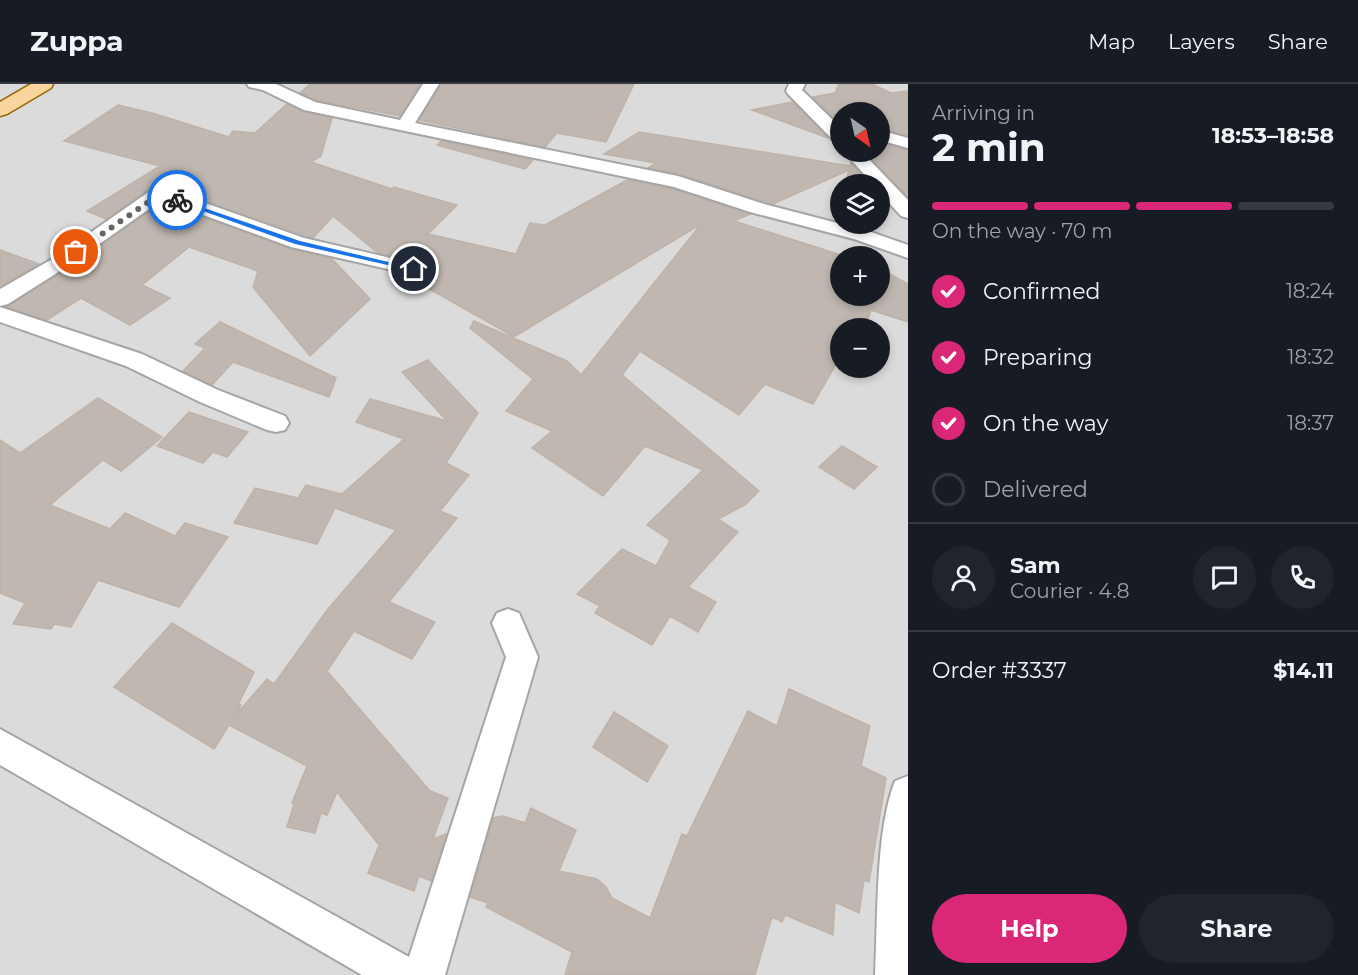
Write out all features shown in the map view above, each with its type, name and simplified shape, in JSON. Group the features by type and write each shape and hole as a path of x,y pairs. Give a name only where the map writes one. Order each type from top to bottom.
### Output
{"main road":[{"path":"0,110 44,84"}],"street":[{"path":"255,84 267,86 310,106 678,182 757,208 861,236 908,252"},
{"path":"404,127 431,84"},
{"path":"797,84 794,90 830,126"},
{"path":"823,119 830,121"},
{"path":"890,138 908,143"},
{"path":"862,162 908,212"},
{"path":"0,299 61,262 160,194 298,243 414,269"},
{"path":"0,314 134,360 209,396 276,423"},
{"path":"424,975 522,657 508,623"},
{"path":"0,746 402,975"},
{"path":"896,975 901,840 908,794"}],"shaded area":[{"path":"0,84 908,84 908,975 0,975"}],"building":[{"path":"310,84 420,84 400,116 316,100 300,93"},
{"path":"441,84 634,84 606,142 557,133 545,147 419,120"},
{"path":"839,84 872,84 891,93 908,91 908,136 890,131 890,102 830,102 830,114 813,97 835,93"},
{"path":"792,102 828,138 752,110"},
{"path":"287,104 304,112 332,118 321,156 311,162 392,189 394,187 457,205 428,234 516,254 530,223 545,225 627,180 673,189 750,214 734,221 830,252 830,306 890,306 890,274 908,284 908,322 871,310 868,318 830,318 830,374 813,404 765,384 739,415 640,351 622,375 759,491 745,505 718,519 738,532 688,587 716,602 698,632 670,616 652,645 595,613 600,606 577,594 622,549 656,566 670,540 647,525 703,470 645,446 603,496 532,448 552,431 506,411 533,379 470,328 474,321 567,361 581,375 701,224 514,337 405,275 415,277 423,275 427,269 423,263 378,253 333,216 313,238 159,185 152,187 106,219 87,211 160,166 64,141 118,105 229,137 233,131 255,133"},
{"path":"639,132 850,166 851,163 861,174 848,174 849,170 840,174 830,174 830,178 773,204 678,174 648,168 656,163 604,154"},
{"path":"441,141 533,160 525,169 437,145"},
{"path":"890,145 908,150 908,197 890,178 890,174 886,174 875,162 890,162"},
{"path":"162,203 290,249 332,259 370,299 310,356 253,287 258,271 189,247 142,285 170,298 130,325 81,298 47,320 6,307 69,268"},
{"path":"0,250 39,264 0,286"},
{"path":"220,322 336,378 329,397 233,362 212,385 183,371 205,348 195,344"},
{"path":"428,360 478,413 446,463 469,475 440,511 457,518 389,602 435,622 412,659 354,631 327,671 430,791 448,798 433,839 446,834 431,881 419,876 414,891 368,873 379,845 337,792 327,815 321,813 315,833 287,827 294,804 292,803 307,766 229,725 214,749 114,687 172,623 254,672 239,703 241,705 233,718 267,679 274,684 328,609 396,530 335,508 317,544 234,523 255,488 298,498 306,485 342,494 404,439 356,422 370,399 447,421 402,372"},
{"path":"98,398 162,437 121,471 103,460 50,505 110,529 125,513 175,536 185,523 228,537 179,607 98,580 71,627 54,624 51,629 13,624 25,603 0,593 0,440 20,453"},
{"path":"189,412 248,432 227,457 213,452 203,463 157,446"},
{"path":"842,446 877,467 854,489 819,467"},
{"path":"789,689 870,726 861,766 886,778 869,882 864,880 859,913 835,902 833,935 785,915 782,922 772,917 755,975 565,975 572,952 486,907 488,903 470,897 493,818 503,816 525,823 531,808 576,830 559,871 597,879 606,887 612,898 650,918 682,834 687,836 748,711 777,726"},
{"path":"614,712 668,746 647,782 593,747"}],"way so far":[{"path":"76,252 160,194 177,200"}],"route":[{"path":"177,200 298,243 414,269"}]}
